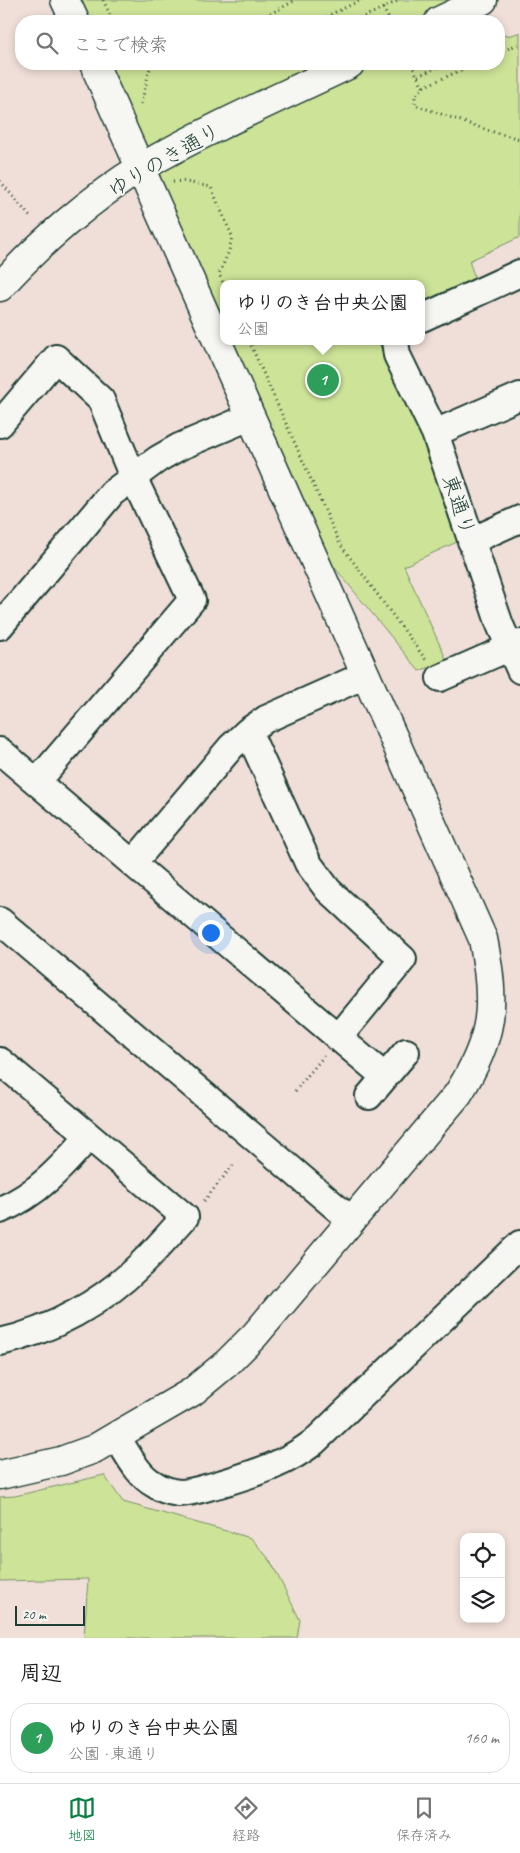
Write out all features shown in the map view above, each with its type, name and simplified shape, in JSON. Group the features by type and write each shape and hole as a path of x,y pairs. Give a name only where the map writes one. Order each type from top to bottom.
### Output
{"street":[{"path":"65,0 72,15"},
{"path":"452,15 483,0"},
{"path":"0,1475 61,1461 94,1449 192,1392 227,1363 255,1336 458,1094 474,1069 490,1021 489,970 483,939 97,70"},
{"name":"ゆりのき通り","path":"0,287 48,239 140,169 191,140 337,70"},
{"path":"425,317 520,272"},
{"name":"東通り","path":"396,345 397,355 435,433 500,625 517,654"},
{"path":"0,424 56,358 101,400 133,477 192,600 37,782"},
{"path":"435,433 520,396"},
{"path":"0,626 112,493 158,459 179,447 250,417"},
{"path":"471,541 520,519"},
{"path":"440,678 517,654"},
{"path":"133,863 231,747 248,731 266,719 365,675"},
{"path":"248,731 308,863 328,890 403,959 338,1038"},
{"path":"0,751 338,1038 377,1086 406,1052"},
{"path":"0,921 352,1221"},
{"path":"0,1061 185,1217 140,1265 98,1298 42,1330 0,1342"},
{"path":"0,1210 20,1200 49,1179 89,1136"},
{"path":"116,1436 140,1473 152,1484 165,1490 179,1493 195,1491 284,1462 314,1442 520,1244"}],"path":[{"path":"103,0 111,15"},
{"path":"268,15 296,0"},
{"path":"330,15 361,0"},
{"path":"368,15 400,0"},
{"path":"383,8 387,15"},
{"path":"505,50 520,43"},
{"path":"140,108 150,70"},
{"path":"415,70 423,87"},
{"path":"418,76 431,70"},
{"path":"461,70 423,87 415,97 415,104 490,131 520,139"},
{"path":"0,181 48,239"},
{"path":"168,182 182,181 212,187 232,236 229,251 220,274 222,280"},
{"path":"251,345 340,544 440,678"},
{"path":"295,1091 338,1038"},
{"path":"221,1179 234,1164"}],"green space":[{"path":"79,0 474,0 480,15 86,15"},
{"path":"520,32 520,237 469,261 476,281 425,306 425,280 220,280 220,315 111,70 505,70 505,36"},
{"path":"234,345 380,345 420,429 457,542 404,566 447,661 419,671 331,563"},
{"path":"104,1475 123,1502 251,1538 270,1560 300,1620 297,1638 84,1638 88,1579 0,1581 0,1497 15,1496"}],"place":[{"name":"ゆりのき台中央公園","path":"323,380"}]}
